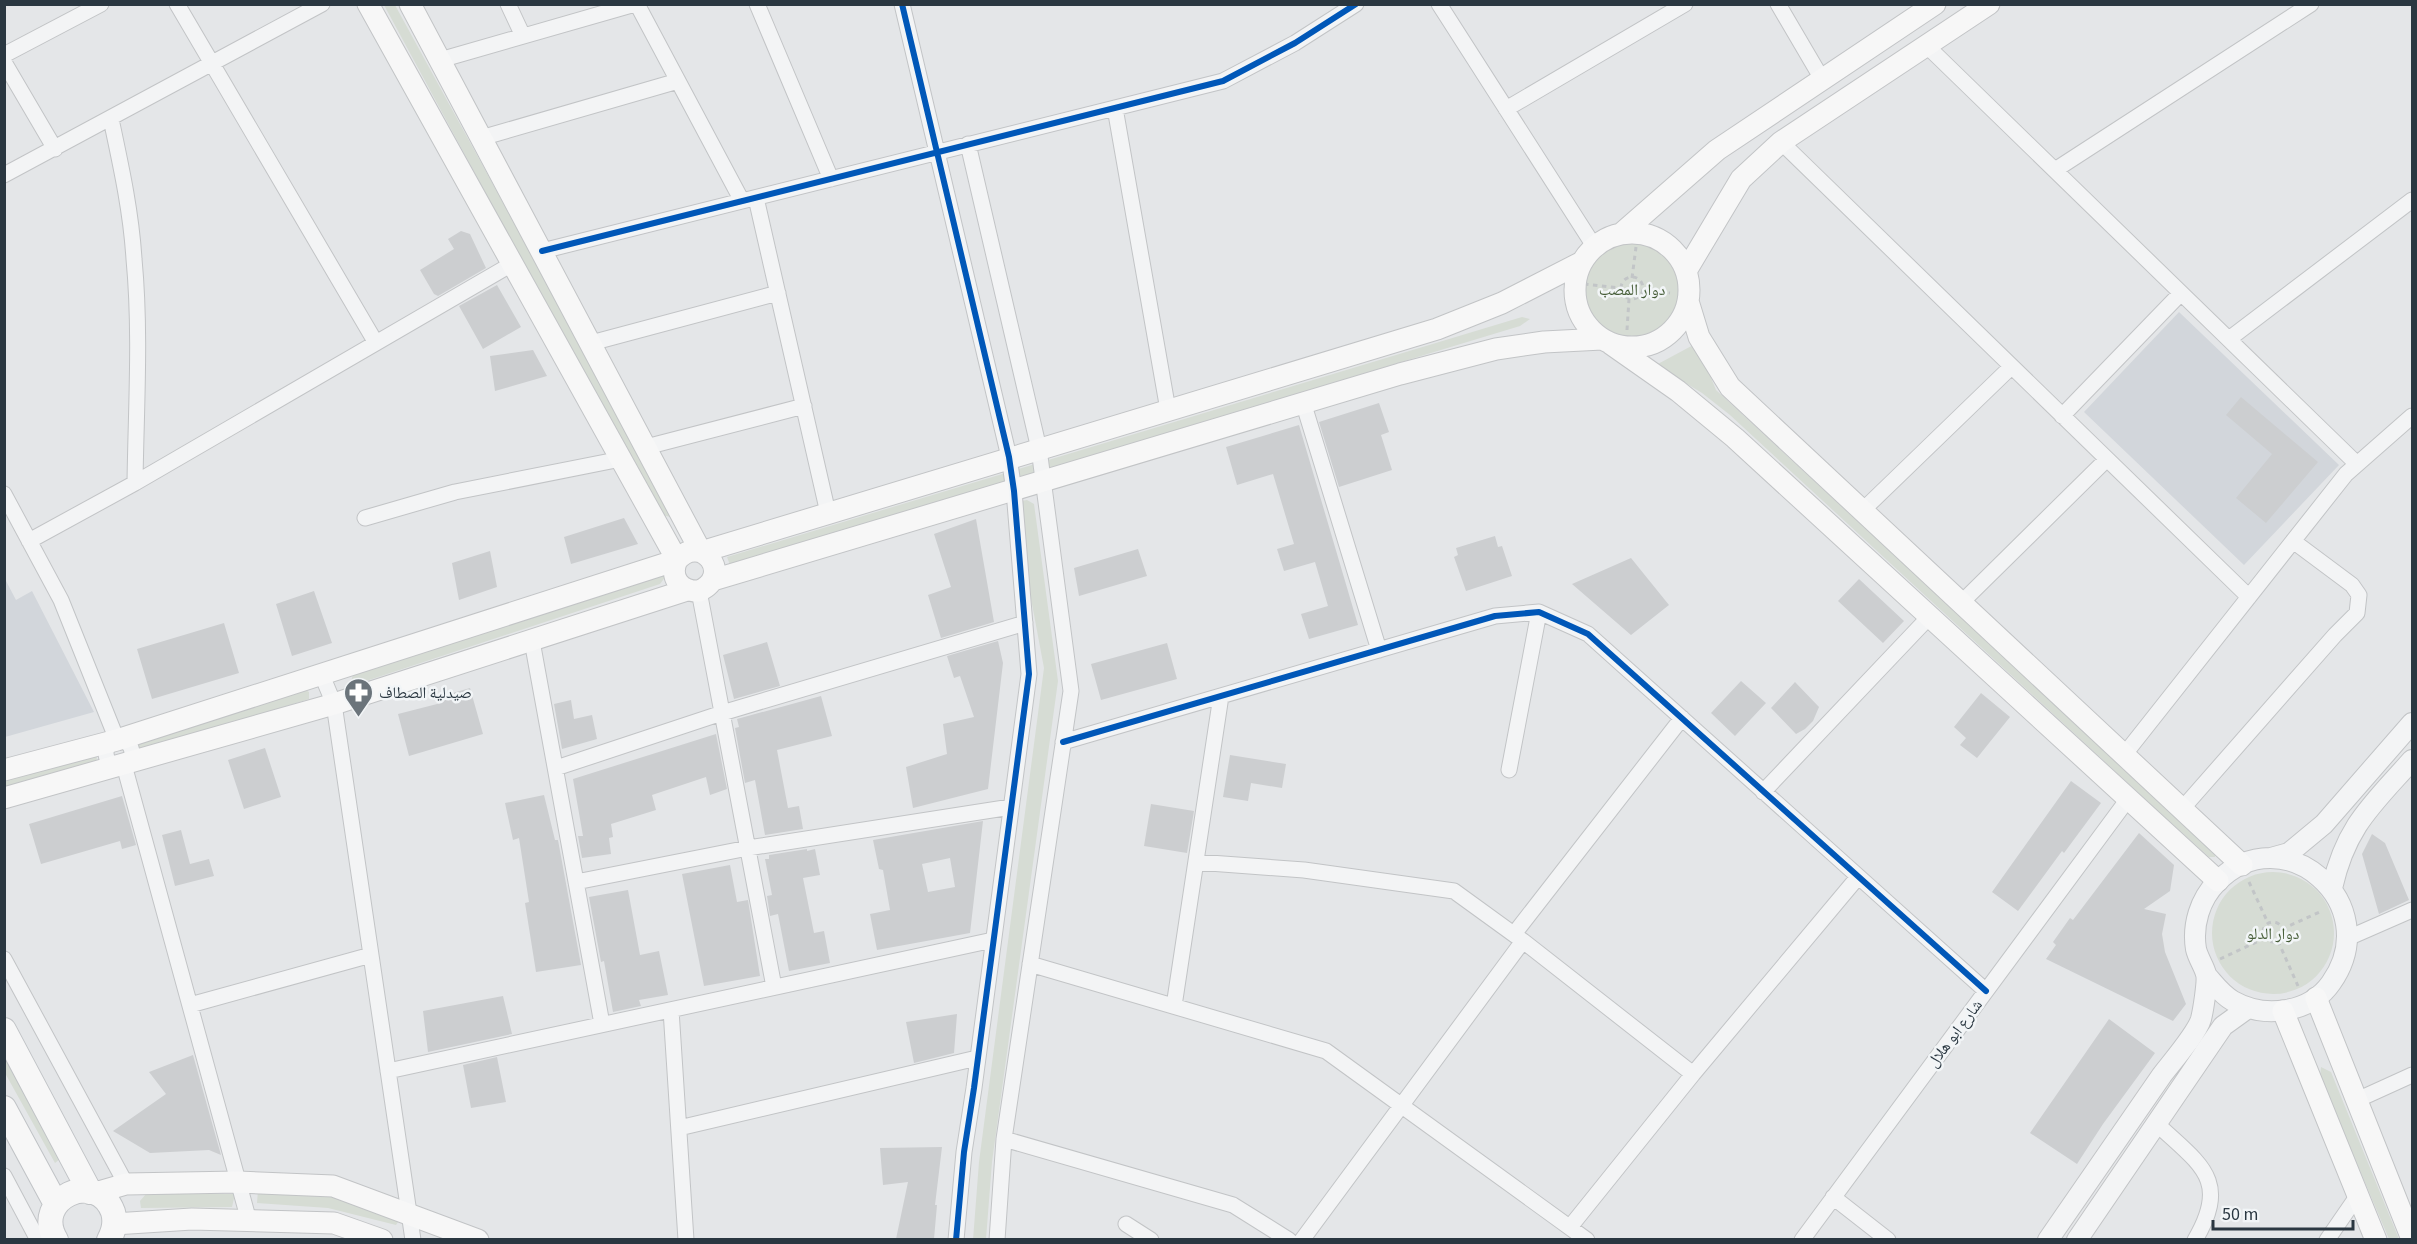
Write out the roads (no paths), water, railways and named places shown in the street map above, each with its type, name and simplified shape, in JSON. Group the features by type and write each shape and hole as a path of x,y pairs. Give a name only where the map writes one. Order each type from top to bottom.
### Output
{"main road":[{"path":"368,4 677,560"},
{"path":"410,4 702,552 712,560 715,573 700,587 682,587 675,578 674,566 677,560"},
{"path":"1629,237 1716,150 1935,4"},
{"path":"1686,271 1741,179 1781,142 1989,4"},
{"path":"4,770 117,740 677,560 688,551 702,552 1437,329 1502,303 1588,254 1612,236 1629,237 1641,233 1660,240 1676,253 1686,271 1688,280 1681,320 1668,335 1660,340 1651,345 1631,348 1586,325 1576,305 1575,283 1588,254"},
{"path":"1684,297 1699,337 1730,387 2182,809 2244,872"},
{"path":"4,798 334,704 700,587 1400,374 1496,349 1544,342 1613,340 1735,438 2218,881"},
{"path":"2308,993 2357,1100 2412,1239"},
{"path":"2283,1011 2376,1239"},
{"path":"4,1030 93,1192 105,1199 111,1207 112,1235 192,1219 334,1223 382,1239"},
{"path":"4,1108 56,1204"},
{"path":"56,1239 50,1226 51,1214 56,1204 64,1196 74,1191 93,1192 126,1184 238,1182 333,1186 478,1239"}],"street":[{"path":"4,55 101,4"},
{"path":"177,4 376,343"},
{"path":"4,175 212,66 322,4"},
{"path":"508,4 523,36"},
{"path":"440,60 636,4 678,81 749,200 778,292 828,513"},
{"path":"757,4 831,179"},
{"path":"902,4 1009,457 1014,490 1029,674 964,1152 956,1239"},
{"path":"542,251 1223,81 1296,43 1356,4"},
{"path":"1439,4 1506,109 1588,254"},
{"path":"1506,109 1685,4"},
{"path":"1778,4 1822,79"},
{"path":"2055,170 2311,4"},
{"path":"1927,46 2357,464"},
{"path":"4,62 55,149"},
{"path":"481,138 678,81"},
{"path":"1115,108 1168,410"},
{"path":"111,119 127,195 135,260 137,339 135,483"},
{"path":"1781,142 2248,597"},
{"path":"968,144 1039,449 1071,691 1004,1139 997,1239"},
{"path":"2229,339 2412,200"},
{"path":"29,541 135,483 512,264"},
{"path":"591,343 778,292"},
{"path":"2062,416 2181,293"},
{"path":"1862,511 2012,367"},
{"path":"1304,402 1379,650"},
{"path":"646,447 804,406"},
{"path":"2124,755 2346,474 2412,416"},
{"path":"365,518 455,492 621,459"},
{"path":"1960,603 2107,459"},
{"path":"4,494 61,600 117,740 125,742 131,748 132,756 124,765 249,1221"},
{"path":"2182,809 2335,634 2358,613 2360,596 2352,585 2293,541"},
{"path":"700,587 774,987"},
{"path":"1064,742 1495,616 1539,612 1588,634 1986,991"},
{"path":"1509,770 1539,612"},
{"path":"1763,792 1930,616"},
{"path":"556,768 722,713 1025,622"},
{"path":"532,641 603,1024"},
{"path":"321,673 334,704 413,1239"},
{"path":"1174,1006 1221,696"},
{"path":"1302,1239 1401,1106 1518,938 1682,718"},
{"path":"2270,859 2288,860 2305,866 2319,875 2332,888 2347,920 2348,938 2339,972 2329,986 2308,993 2300,1006 2283,1011 2265,1012 2232,1001 2218,990 2207,976 2196,949 2196,927 2201,905 2218,881 2244,872 2270,859 2289,853 2324,824 2412,723"},
{"path":"2332,888 2345,843 2358,820 2412,760"},
{"name":"شارع ابو هلال","path":"1802,1239 2128,799"},
{"path":"576,882 748,848 1011,807"},
{"path":"1196,862 1304,870 1454,891 1694,1074"},
{"path":"1570,1227 1858,877"},
{"path":"2348,938 2412,910"},
{"path":"388,1071 993,940"},
{"path":"190,1005 371,955"},
{"path":"4,959 126,1184"},
{"path":"1030,964 1326,1051 1587,1239"},
{"path":"2048,1239 2201,1021 2207,976"},
{"path":"2077,1239 2223,1026 2248,1008"},
{"path":"671,1010 686,1239"},
{"path":"679,1128 977,1058"},
{"path":"2357,1100 2412,1075"},
{"path":"2157,1124 2203,1167 2210,1180 2211,1199 2206,1220 2195,1239"},
{"path":"1004,1139 1233,1205 1289,1239"},
{"path":"4,1176 38,1239"},
{"path":"2327,1239 2358,1195"},
{"path":"1833,1197 1888,1239"},
{"path":"1126,1224 1152,1239"}],"place":[{"name":"صيدلية الصطاف","path":"358,718"}],"park label":[{"name":"دوار المصب","path":"1632,289"},
{"name":"دوار الدلو","path":"2273,933"}]}
